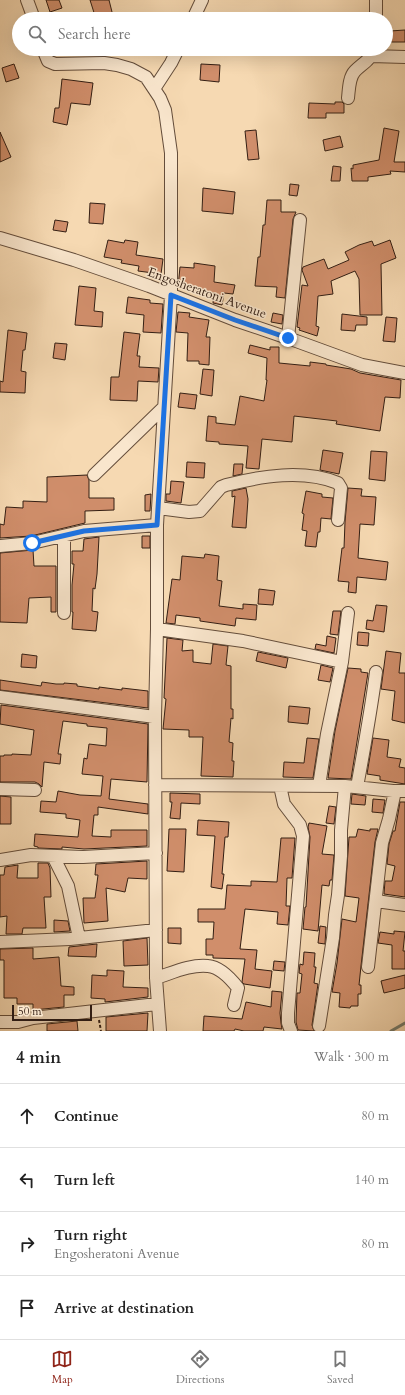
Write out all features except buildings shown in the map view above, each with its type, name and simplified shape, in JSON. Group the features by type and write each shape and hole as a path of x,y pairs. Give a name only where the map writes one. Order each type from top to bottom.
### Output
{"street":[{"path":"27,0 31,12"},
{"path":"196,12 202,0"},
{"path":"376,0 376,12"},
{"path":"393,55 405,57"},
{"path":"46,56 48,61 55,64 117,65 131,69 146,77 160,98 165,110 171,153 171,295 157,525 155,717 156,978 160,1031"},
{"path":"154,89 174,56"},
{"path":"348,98 354,71 368,56"},
{"path":"288,338 300,220"},
{"name":"Engosheratoni Avenue","path":"0,238 74,260 235,320 362,365 405,373"},
{"path":"94,475 164,406"},
{"path":"158,508 189,512 200,511 221,487 267,477 290,475 317,477 338,483 340,488 338,520"},
{"path":"0,546 32,543 84,531 157,525"},
{"path":"64,536 64,613"},
{"path":"319,786 327,734 342,662 348,613"},
{"path":"157,629 243,641 342,662"},
{"path":"319,1026 333,938 338,895 341,830 351,786 368,730 376,672"},
{"path":"0,698 155,717"},
{"path":"155,784 351,786 400,791 389,819 382,843 368,967"},
{"path":"280,786 284,804 300,825 303,836 288,1013 288,1023 291,1031"},
{"path":"0,789 35,790"},
{"path":"0,860 31,855 83,857 156,853"},
{"path":"53,856 68,886 79,938"},
{"path":"376,901 405,905"},
{"path":"0,942 30,942 156,930"},
{"path":"156,978 193,967 208,966 217,968 238,988 234,1005"},
{"path":"0,1022 18,1022 33,1018 157,1004"}],"waterway":[{"path":"391,1031 405,1023"}],"route":[{"path":"32,543 84,531 157,525 171,295 235,320 288,338"}]}
